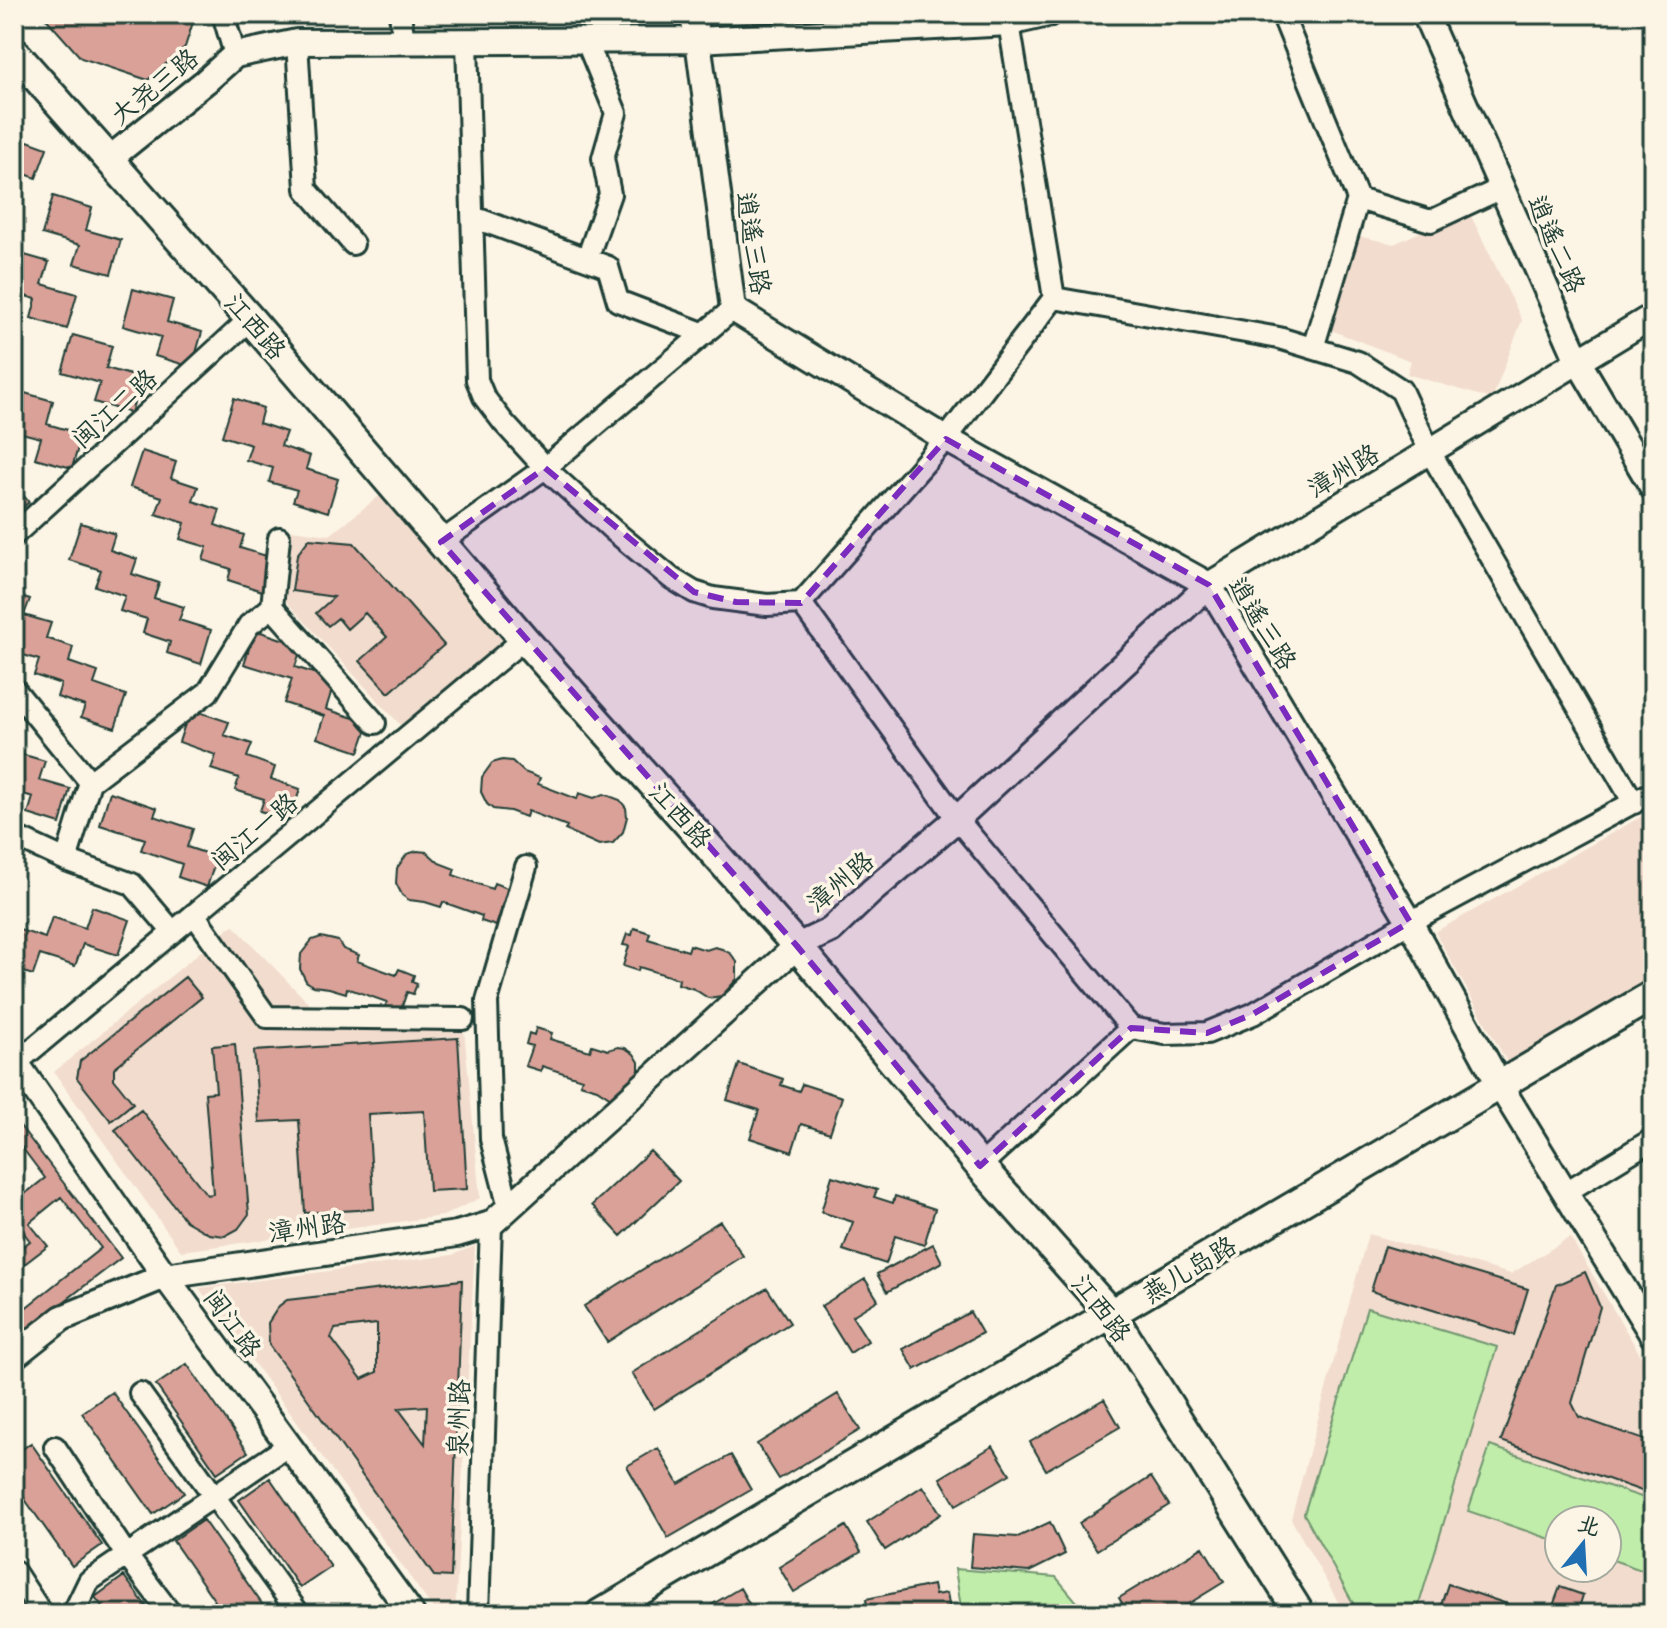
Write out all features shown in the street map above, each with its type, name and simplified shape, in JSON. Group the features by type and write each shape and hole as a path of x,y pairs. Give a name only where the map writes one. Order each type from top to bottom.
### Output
{"main road":[{"name":"江西路","path":"14,52 250,319 524,639 797,946 980,1166 1117,1322 1300,1614"},
{"name":"燕儿岛路","path":"635,1614 1504,1092 1653,995"},
{"name":"燕儿岛路","path":"1504,1092 1653,1016"},
{"name":"燕儿岛路","path":"600,1614 1117,1322"}],"street":[{"path":"223,14 235,55"},
{"path":"400,14 404,42"},
{"name":"逍遥三路","path":"692,14 733,309 946,439 1209,585 1410,922 1504,1092 1653,1336"},
{"name":"大尧三路","path":"108,160 235,55 297,42 698,40 861,22 1009,23 1045,14"},
{"path":"1282,14 1358,199 1313,348"},
{"name":"逍遥二路","path":"1425,14 1578,361 1653,488"},
{"path":"467,41 477,380 484,397 545,468 671,578 694,592 736,602 767,605 801,603 946,439 1054,298 1009,23"},
{"path":"586,40 616,113 603,158 610,194 587,259"},
{"path":"297,42 306,189 353,244"},
{"path":"1358,199 1431,221 1502,188"},
{"path":"473,217 608,267 618,301 705,334"},
{"path":"1054,298 1279,338 1358,362 1401,390 1429,450 1634,803"},
{"path":"441,542 545,468 733,309"},
{"name":"漳州路","path":"14,1356 62,1318 165,1276 457,1234 500,1216 797,946 831,930 957,819 1209,585 1653,316"},
{"name":"闽江二路","path":"14,535 250,319"},
{"path":"66,860 90,782 208,692 249,625 272,607 279,538"},
{"path":"801,603 957,819 1131,1028 1165,1034 1207,1033 1253,1014 1410,922 1653,792"},
{"path":"272,607 375,723"},
{"name":"闽江一路","path":"15,1061 524,639"},
{"path":"14,689 90,782"},
{"path":"14,836 66,860 132,884 173,932"},
{"name":"泉州路","path":"478,1614 500,1216 491,1139 487,1001 526,867"},
{"path":"194,914 267,1017 463,1019"},
{"path":"980,1166 1131,1028"},
{"name":"闽江路","path":"15,1061 165,1276 412,1614"},
{"path":"1566,1192 1653,1139"},
{"path":"140,1393 299,1614"},
{"path":"73,1614 89,1581 289,1445"},
{"path":"55,1447 127,1556 171,1614"},
{"path":"14,1571 42,1614"}],"highlighted area":[{"path":"946,439 1209,585 1410,922 1253,1014 1207,1033 1131,1028 980,1166 797,946 441,542 545,468 694,592 736,602 801,603"}],"shaded area":[{"path":"1468,210 1522,320 1492,399 1407,374 1411,361 1328,329 1358,236 1394,244"},
{"path":"382,494 509,638 404,729 285,600 291,530 330,535"},
{"path":"1653,810 1653,987 1512,1071 1435,932"},
{"path":"233,925 324,1019 463,1019 480,1198 443,1216 181,1251 54,1072"},
{"path":"1368,1234 1511,1274 1570,1237 1653,1376 1653,1614 1345,1614 1291,1519"},
{"path":"475,1246 455,1614 437,1614 199,1288 452,1255"}],"green space":[{"path":"1367,1308 1497,1347 1416,1614 1359,1614 1304,1514"},
{"path":"1490,1446 1653,1501 1653,1554 1647,1572 1623,1564 1623,1504 1543,1504 1543,1537 1468,1511"},
{"path":"955,1569 1056,1577 1087,1614 962,1614"}],"building":[{"path":"42,14 180,14 194,19 185,47 148,80 81,58"},
{"path":"14,136 47,148 36,178 14,170"},
{"path":"53,196 92,208 86,230 121,240 111,274 74,264 80,245 42,234"},
{"path":"14,252 49,262 42,284 77,294 67,329 31,318 36,299 14,293"},
{"path":"133,289 173,300 167,322 202,332 192,367 155,356 161,337 123,326"},
{"path":"73,335 112,346 106,368 141,378 131,413 94,402 100,383 62,372"},
{"path":"14,390 53,401 47,424 82,434 72,468 35,458 41,438 14,431"},
{"path":"234,398 263,408 259,423 286,432 281,446 310,456 306,469 338,479 328,512 293,501 297,490 269,482 273,468 246,460 251,445 222,436"},
{"path":"142,451 176,462 171,478 198,487 193,501 220,510 215,525 244,535 240,548 273,558 262,591 228,580 231,569 203,560 207,547 180,539 185,523 156,514 162,497 130,487"},
{"path":"14,485 29,502 14,515"},
{"path":"81,523 115,534 110,550 137,559 132,574 159,583 154,598 184,607 179,620 211,630 201,664 167,653 170,642 143,633 147,619 120,611 125,596 95,586 101,570 69,560"},
{"path":"309,539 354,543 444,645 389,693 360,661 387,637 365,613 347,629 338,618 328,626 316,613 334,597 292,591 297,555"},
{"path":"14,594 30,599 24,615 51,623 46,638 73,647 69,662 98,672 94,684 126,695 115,728 81,717 85,706 57,697 61,684 34,675 39,660 14,652"},
{"path":"255,630 302,646 295,667 335,680 326,709 369,723 359,752 317,738 324,716 284,703 292,679 244,664"},
{"path":"190,709 229,722 224,735 252,744 247,757 275,767 271,779 300,789 290,821 260,811 264,799 235,790 239,778 211,769 216,755 179,742"},
{"path":"14,752 45,761 39,780 70,789 60,824 28,814 33,797 14,791"},
{"path":"512,761 524,772 540,778 538,784 577,799 579,793 594,798 604,794 620,800 626,808 627,817 623,832 613,843 599,845 565,830 567,826 528,811 526,817 493,809 481,792 482,777 492,763"},
{"path":"110,792 157,808 154,816 193,829 187,847 217,857 207,887 178,877 182,864 141,850 145,839 100,825"},
{"path":"427,852 439,863 455,869 453,875 492,889 494,883 510,889 507,896 512,897 508,908 503,906 496,926 481,921 482,916 443,902 441,907 409,900 402,895 396,883 397,868 407,854"},
{"path":"92,907 130,920 118,955 83,944 75,966 40,955 33,975 14,969 14,928 45,938 52,917 85,928"},
{"path":"634,928 650,933 648,939 688,951 690,945 706,950 715,947 722,949 737,962 737,979 722,996 708,998 678,984 679,979 639,967 638,971 623,966 629,946 623,945 627,934 632,935"},
{"path":"321,937 338,941 343,949 359,955 357,961 396,975 399,969 414,975 412,982 417,984 413,994 407,992 400,1012 385,1007 387,1002 347,988 346,993 313,986 306,981 300,969 301,954 312,940"},
{"path":"185,977 202,997 114,1068 114,1079 133,1103 111,1121 77,1078 80,1061"},
{"path":"536,1028 552,1033 550,1039 590,1051 592,1045 608,1050 625,1048 639,1062 639,1079 619,1098 611,1098 597,1089 580,1084 582,1079 542,1066 541,1071 525,1066 532,1046 526,1044 529,1033 534,1035"},
{"path":"458,1038 467,1189 429,1191 424,1111 368,1114 374,1209 305,1213 299,1120 259,1122 254,1051"},
{"path":"235,1044 249,1214 238,1229 225,1236 209,1234 186,1221 115,1130 141,1110 207,1195 213,1194 205,1093 216,1092 212,1046"},
{"path":"739,1064 783,1079 781,1085 799,1091 802,1084 842,1097 830,1133 801,1124 792,1152 750,1138 759,1110 727,1100"},
{"path":"14,1118 121,1258 14,1340 14,1253 30,1241 14,1220"},
{"path":"14,1137 45,1178 17,1200 14,1196"},
{"path":"650,1151 679,1181 621,1236 592,1205"},
{"path":"832,1176 877,1190 874,1197 893,1203 895,1196 935,1209 924,1245 895,1236 886,1264 843,1250 853,1222 821,1212"},
{"path":"61,1197 101,1248 14,1317 14,1272 48,1246 29,1223"},
{"path":"720,1221 743,1256 607,1342 584,1306"},
{"path":"933,1244 942,1262 887,1292 877,1274"},
{"path":"1385,1246 1528,1289 1514,1335 1371,1291"},
{"path":"1585,1272 1600,1307 1572,1403 1579,1417 1653,1443 1653,1495 1501,1441 1556,1285"},
{"path":"865,1279 878,1300 852,1316 868,1341 850,1353 821,1306"},
{"path":"462,1280 451,1577 434,1576 269,1345 268,1323 287,1300","holes":["377,1324 377,1372 362,1379 331,1338 335,1329","427,1406 425,1444 398,1408"]},
{"path":"767,1288 790,1323 654,1409 632,1373"},
{"path":"970,1312 982,1333 915,1370 903,1349"},
{"path":"187,1364 248,1452 217,1473 156,1385"},
{"path":"112,1392 184,1493 153,1514 82,1413"},
{"path":"838,1394 860,1430 779,1479 757,1444"},
{"path":"1104,1399 1120,1427 1046,1470 1030,1442"},
{"path":"31,1443 102,1545 72,1566 14,1484 14,1455"},
{"path":"993,1446 1010,1474 956,1505 940,1478"},
{"path":"658,1448 679,1484 731,1455 751,1490 668,1538 627,1466"},
{"path":"1151,1477 1169,1505 1097,1550 1079,1523"},
{"path":"270,1478 331,1567 300,1588 239,1500"},
{"path":"923,1486 941,1514 885,1550 867,1522"},
{"path":"203,1520 269,1614 224,1614 173,1541"},
{"path":"1050,1522 1065,1554 1029,1572 970,1567 973,1534 1018,1537"},
{"path":"846,1526 861,1552 794,1592 779,1567"},
{"path":"1203,1547 1224,1582 1172,1614 1129,1614 1119,1598"},
{"path":"124,1576 152,1614 108,1614 95,1597"},
{"path":"1448,1584 1537,1614 1438,1614"},
{"path":"933,1585 935,1595 947,1593 951,1614 857,1614 868,1612 866,1599"},
{"path":"1560,1587 1583,1595 1577,1614 1550,1614"},
{"path":"14,1588 32,1614 14,1614"},
{"path":"740,1588 755,1614 696,1614"}]}
